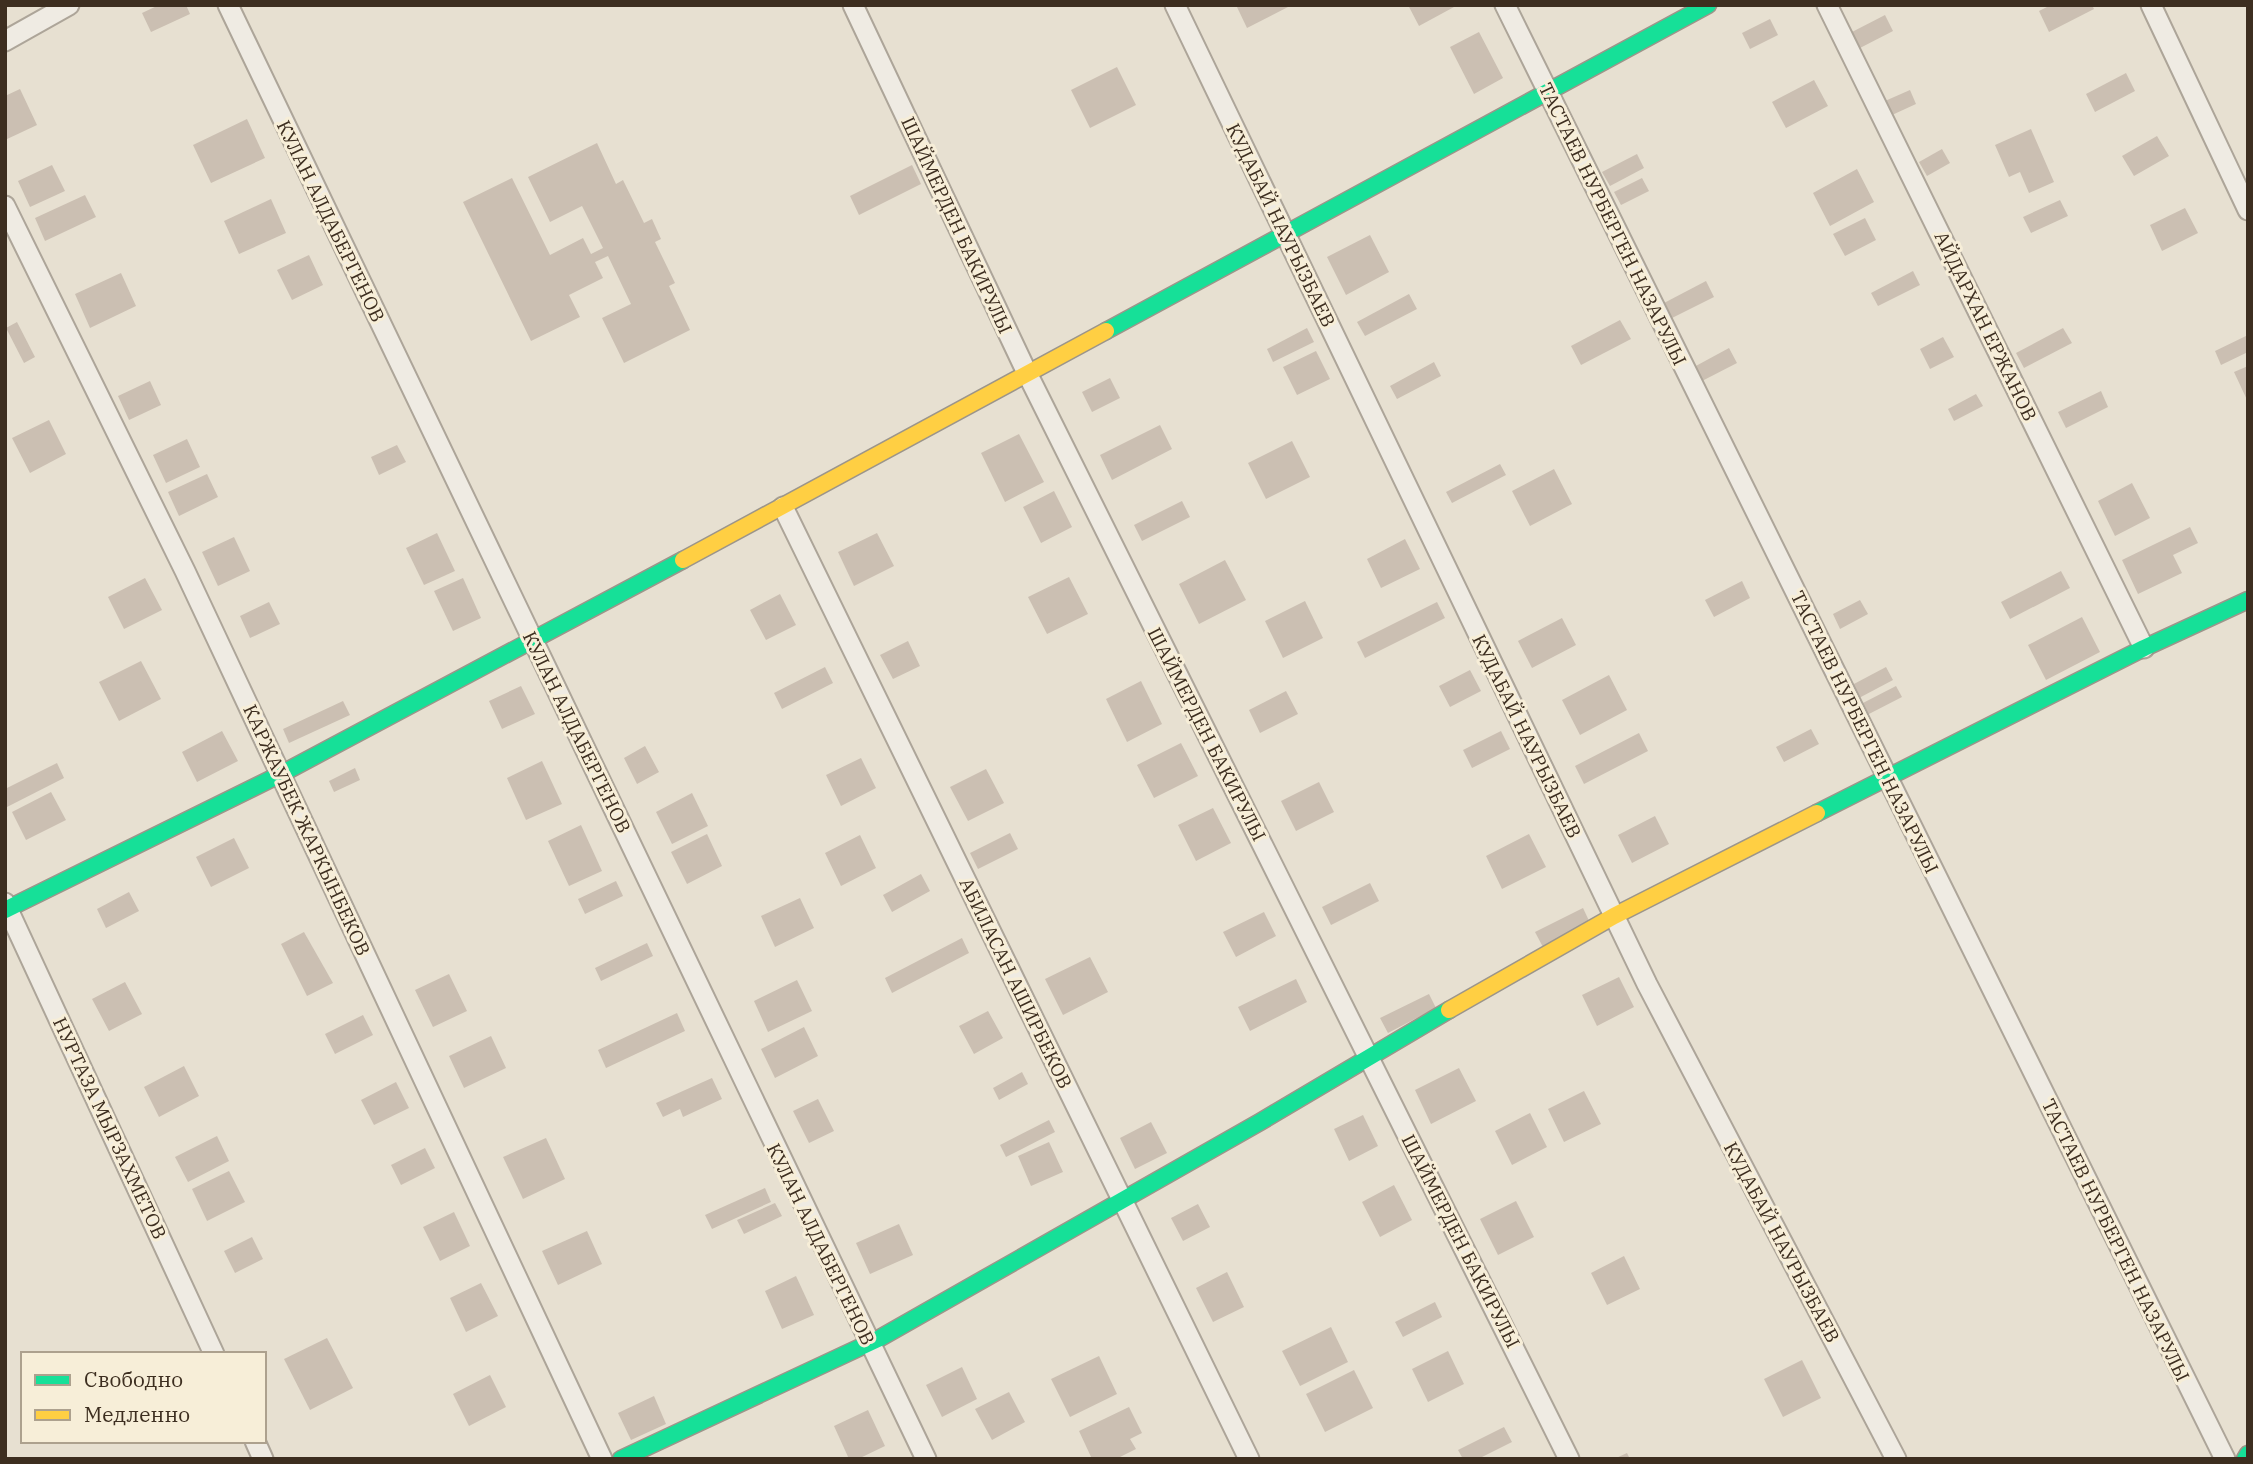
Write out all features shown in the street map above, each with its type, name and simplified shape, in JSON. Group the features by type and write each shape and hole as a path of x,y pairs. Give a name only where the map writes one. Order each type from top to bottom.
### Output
{"street":[{"path":"5,41 69,5"},
{"name":"КУЛАН АЛДАБЕРГЕНОВ","path":"228,5 926,1459"},
{"name":"ШАЙМЕРДЕН БАКИРУЛЫ","path":"853,5 1028,375 1569,1459"},
{"name":"КУДАБАЙ НАУРЫЗБАЕВ","path":"1175,5 1653,997 1896,1459"},
{"name":"ТАСТАЕВ НУРБЕРГЕН НАЗАРУЛЫ","path":"1505,5 2225,1459"},
{"path":"6,907 281,774 783,508 1707,5"},
{"name":"АЙДАРХАН ЕРЖАНОВ","path":"1827,5 2144,648"},
{"path":"2151,5 2248,210"},
{"name":"КАРЖАУБЕК ЖАРКЫНБЕКОВ","path":"5,206 185,571 602,1459"},
{"name":"АБИЛАСАН АШИРБЕКОВ","path":"783,508 1250,1459"},
{"path":"621,1459 869,1343 1260,1122 1368,1056 1614,916 2144,648 2248,600"},
{"name":"НУРТАЗА МЫРЗАХМЕТОВ","path":"6,907 213,1352"},
{"path":"256,1443 263,1459"}],"building":[{"path":"159,5 186,5 190,14 151,32 142,13"},
{"path":"1236,5 1287,5 1288,7 1247,28"},
{"path":"1408,5 1453,5 1454,7 1419,26"},
{"path":"2051,5 2092,5 2094,9 2049,32 2039,11"},
{"path":"1885,15 1893,31 1860,48 1852,32"},
{"path":"1770,19 1778,35 1750,49 1742,33"},
{"path":"1479,32 1503,78 1474,94 1450,47"},
{"path":"1117,67 1136,105 1090,128 1071,90"},
{"path":"2126,73 2135,91 2095,112 2086,94"},
{"path":"1814,80 1828,106 1786,128 1772,102"},
{"path":"20,89 37,125 5,140 5,96"},
{"path":"1910,90 1916,104 1892,115 1885,101"},
{"path":"247,119 265,158 211,183 193,145"},
{"path":"2031,129 2054,182 2029,193 2020,172 2009,177 1995,145"},
{"path":"2157,136 2169,156 2134,176 2122,156"},
{"path":"597,143 616,184 623,180 644,223 652,219 661,239 655,242 675,283 669,286 690,330 624,363 602,318 631,304 608,256 595,262 603,278 569,295 580,317 531,341 463,202 512,178 550,255 583,238 591,254 603,248 582,206 550,222 528,177"},
{"path":"1942,149 1950,163 1927,176 1919,162"},
{"path":"1637,154 1644,168 1610,186 1602,172"},
{"path":"52,165 65,191 30,207 18,181"},
{"path":"912,165 921,184 859,215 850,196"},
{"path":"1857,169 1874,202 1830,226 1813,193"},
{"path":"1642,178 1649,191 1621,205 1614,192"},
{"path":"85,195 96,217 45,241 35,218"},
{"path":"271,199 286,233 239,254 224,221"},
{"path":"2060,200 2068,216 2031,233 2023,217"},
{"path":"2185,208 2198,233 2162,251 2150,225"},
{"path":"1865,218 1876,240 1845,256 1833,234"},
{"path":"1370,235 1389,272 1346,295 1327,257"},
{"path":"309,255 323,285 292,300 277,270"},
{"path":"1913,271 1920,285 1878,306 1871,293"},
{"path":"121,273 136,306 90,328 75,294"},
{"path":"1706,281 1714,297 1672,318 1664,303"},
{"path":"1409,294 1417,309 1365,336 1357,322"},
{"path":"1620,320 1631,339 1581,365 1571,346"},
{"path":"17,322 35,357 24,363 6,328"},
{"path":"1307,328 1314,342 1273,362 1267,349"},
{"path":"2063,328 2072,343 2024,368 2016,353"},
{"path":"2248,335 2248,352 2221,365 2215,351"},
{"path":"1943,337 1954,357 1930,369 1920,349"},
{"path":"1729,348 1737,363 1702,381 1694,367"},
{"path":"1316,351 1330,379 1297,395 1283,367"},
{"path":"1434,362 1441,376 1397,399 1390,386"},
{"path":"2248,366 2248,402 2234,372"},
{"path":"1110,378 1120,398 1092,412 1082,392"},
{"path":"150,381 161,405 129,420 118,396"},
{"path":"2101,391 2108,407 2066,428 2058,412"},
{"path":"1976,394 1983,406 1954,421 1948,409"},
{"path":"49,420 66,454 30,473 12,438"},
{"path":"1160,425 1172,449 1112,480 1100,455"},
{"path":"1019,434 1044,482 1005,502 981,453"},
{"path":"187,439 200,467 166,483 153,455"},
{"path":"1292,441 1310,477 1266,499 1248,463"},
{"path":"397,445 406,462 379,475 371,457"},
{"path":"1500,464 1506,475 1452,503 1446,492"},
{"path":"1554,469 1572,504 1530,526 1512,491"},
{"path":"207,474 218,497 179,516 168,492"},
{"path":"2132,483 2150,518 2115,536 2098,501"},
{"path":"1054,491 1072,527 1041,543 1023,507"},
{"path":"1182,501 1190,517 1142,541 1134,525"},
{"path":"2190,527 2198,543 2173,555 2182,573 2138,594 2122,560"},
{"path":"437,533 455,571 424,585 406,548"},
{"path":"877,533 894,566 854,586 838,552"},
{"path":"234,537 250,571 218,586 202,552"},
{"path":"1405,539 1420,569 1381,588 1367,559"},
{"path":"1225,560 1246,600 1199,624 1179,584"},
{"path":"2061,571 2070,588 2010,619 2001,602"},
{"path":"1069,577 1088,614 1047,634 1028,597"},
{"path":"145,578 162,610 124,629 108,597"},
{"path":"463,578 481,618 453,631 434,591"},
{"path":"1742,581 1750,598 1714,617 1705,600"},
{"path":"780,594 796,625 766,640 750,610"},
{"path":"1860,600 1868,614 1840,629 1833,614"},
{"path":"1305,601 1323,638 1283,658 1265,621"},
{"path":"269,602 280,624 250,638 240,616"},
{"path":"1437,602 1445,618 1365,658 1357,642"},
{"path":"2082,617 2100,652 2046,680 2028,645"},
{"path":"1562,618 1576,645 1532,668 1518,641"},
{"path":"908,641 920,666 893,679 880,655"},
{"path":"141,661 161,699 119,721 99,682"},
{"path":"825,667 833,683 782,709 774,693"},
{"path":"1886,667 1893,680 1859,698 1852,685"},
{"path":"1470,670 1481,691 1450,707 1439,686"},
{"path":"1609,675 1627,710 1580,735 1562,700"},
{"path":"1141,681 1162,724 1127,742 1106,699"},
{"path":"521,686 535,714 502,729 489,701"},
{"path":"1896,686 1902,697 1867,715 1861,704"},
{"path":"1286,691 1298,714 1260,733 1249,710"},
{"path":"343,701 350,715 289,743 283,729"},
{"path":"1811,729 1819,744 1784,762 1776,747"},
{"path":"222,731 238,761 197,782 182,752"},
{"path":"1501,731 1510,749 1472,768 1463,750"},
{"path":"1639,733 1648,751 1584,784 1575,766"},
{"path":"1181,743 1198,776 1154,798 1137,765"},
{"path":"645,746 659,772 637,784 624,758"},
{"path":"861,758 876,788 841,806 826,775"},
{"path":"542,761 562,804 526,820 507,778"},
{"path":"57,763 64,778 5,808 5,789"},
{"path":"355,768 360,780 334,792 329,781"},
{"path":"986,769 1004,803 968,821 950,787"},
{"path":"1319,782 1334,812 1296,831 1281,801"},
{"path":"51,792 66,820 26,840 12,812"},
{"path":"692,793 708,826 672,844 656,812"},
{"path":"1213,808 1231,843 1196,861 1178,825"},
{"path":"1655,816 1669,844 1632,863 1618,835"},
{"path":"581,825 602,871 569,886 548,841"},
{"path":"1010,833 1018,849 978,869 970,853"},
{"path":"707,834 722,866 687,884 671,852"},
{"path":"1529,834 1546,867 1502,889 1486,856"},
{"path":"860,835 876,868 841,886 825,853"},
{"path":"234,838 249,868 211,887 196,857"},
{"path":"921,874 930,891 892,912 883,895"},
{"path":"616,881 623,896 585,914 578,899"},
{"path":"1370,883 1379,901 1331,925 1322,907"},
{"path":"129,892 139,911 106,928 97,909"},
{"path":"800,898 814,928 775,947 761,916"},
{"path":"1583,908 1591,925 1544,949 1535,932"},
{"path":"1264,912 1276,936 1236,957 1223,932"},
{"path":"304,932 333,983 307,996 281,944"},
{"path":"962,938 969,953 892,993 885,978"},
{"path":"647,943 653,956 601,981 595,968"},
{"path":"1090,957 1108,992 1063,1015 1045,979"},
{"path":"449,974 467,1011 433,1027 415,990"},
{"path":"1619,977 1634,1007 1597,1026 1582,995"},
{"path":"1296,979 1307,1002 1250,1031 1238,1007"},
{"path":"797,980 812,1011 768,1032 754,1001"},
{"path":"125,982 142,1014 109,1031 92,999"},
{"path":"1429,994 1436,1008 1388,1033 1380,1018"},
{"path":"988,1011 1003,1038 974,1054 959,1026"},
{"path":"677,1013 685,1031 606,1068 598,1050"},
{"path":"363,1015 373,1035 335,1054 325,1034"},
{"path":"804,1027 818,1056 775,1078 761,1049"},
{"path":"491,1036 506,1068 464,1088 449,1056"},
{"path":"184,1066 199,1096 159,1117 144,1087"},
{"path":"1459,1068 1476,1101 1431,1124 1415,1090"},
{"path":"1022,1072 1028,1084 999,1100 993,1088"},
{"path":"712,1078 722,1099 683,1117 680,1109 663,1117 656,1103"},
{"path":"396,1082 409,1108 374,1125 361,1100"},
{"path":"1584,1091 1601,1124 1564,1142 1548,1109"},
{"path":"818,1099 834,1131 809,1143 793,1111"},
{"path":"1530,1113 1547,1147 1512,1165 1495,1131"},
{"path":"1363,1115 1378,1146 1349,1161 1334,1129"},
{"path":"1049,1120 1055,1132 1006,1157 1000,1145"},
{"path":"1151,1122 1167,1153 1135,1169 1120,1138"},
{"path":"217,1136 229,1161 188,1182 175,1157"},
{"path":"546,1138 565,1179 523,1199 503,1157"},
{"path":"1049,1142 1063,1172 1031,1186 1018,1156"},
{"path":"425,1148 435,1168 401,1185 391,1165"},
{"path":"229,1171 245,1202 207,1221 192,1189"},
{"path":"1394,1185 1412,1220 1380,1237 1362,1202"},
{"path":"765,1188 771,1202 712,1229 705,1215"},
{"path":"1516,1201 1534,1237 1498,1255 1480,1219"},
{"path":"775,1203 782,1216 744,1234 737,1220"},
{"path":"1198,1204 1210,1227 1183,1241 1171,1218"},
{"path":"454,1212 470,1246 440,1261 423,1227"},
{"path":"899,1224 913,1255 870,1274 856,1243"},
{"path":"587,1231 602,1264 558,1285 542,1251"},
{"path":"252,1237 263,1259 235,1273 224,1251"},
{"path":"1624,1256 1640,1289 1607,1305 1591,1273"},
{"path":"1227,1272 1244,1307 1213,1322 1196,1288"},
{"path":"796,1276 814,1315 782,1329 765,1291"},
{"path":"481,1283 498,1316 466,1332 450,1298"},
{"path":"1435,1302 1442,1317 1403,1337 1395,1322"},
{"path":"1331,1327 1348,1362 1300,1386 1282,1351"},
{"path":"327,1338 353,1388 310,1410 284,1359"},
{"path":"1448,1351 1464,1384 1428,1402 1412,1369"},
{"path":"1099,1356 1117,1394 1070,1417 1051,1379"},
{"path":"1802,1360 1821,1398 1783,1417 1764,1379"},
{"path":"962,1367 977,1399 942,1417 926,1385"},
{"path":"1354,1370 1373,1408 1325,1432 1306,1394"},
{"path":"490,1375 506,1407 469,1426 453,1394"},
{"path":"1009,1392 1025,1422 992,1440 975,1409"},
{"path":"654,1396 666,1424 631,1440 618,1413"},
{"path":"1129,1407 1142,1433 1130,1439 1136,1449 1116,1459 1092,1459 1079,1431"},
{"path":"868,1410 885,1446 858,1459 849,1459 834,1426"},
{"path":"1504,1427 1512,1442 1478,1459 1463,1459 1458,1450"},
{"path":"1627,1453 1630,1459 1614,1459"}],"traffic: fast":[{"path":"1106,331 1708,5"},
{"path":"5,910 281,774 683,560"},
{"path":"1817,813 2144,648 2248,600"},
{"path":"621,1459 880,1338 1260,1122 1449,1010"},
{"path":"2245,1459 2248,1454"}],"traffic: slow":[{"path":"683,560 1106,331"},
{"path":"1449,1010 1614,916 1817,813"}]}
